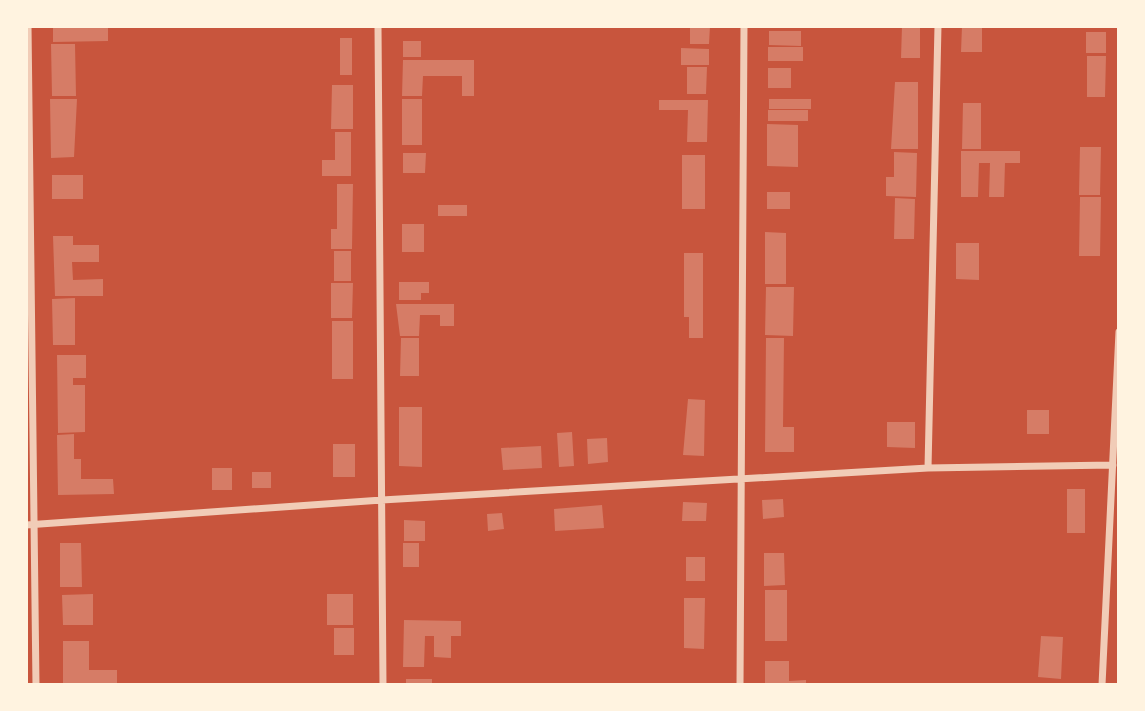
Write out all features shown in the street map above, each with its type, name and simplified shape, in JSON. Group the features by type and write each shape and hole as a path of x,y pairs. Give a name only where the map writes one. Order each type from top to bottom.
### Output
{"street":[{"path":"27,26 31,525 36,685"},
{"path":"378,26 383,685"},
{"path":"740,685 744,26"},
{"path":"928,468 939,26"},
{"path":"1102,685 1119,332"},
{"path":"31,525 382,500 928,468 1113,466"}],"building":[{"path":"53,26 108,28 108,41 53,42"},
{"path":"690,26 710,26 709,44 690,44"},
{"path":"902,26 920,26 920,58 901,58"},
{"path":"962,26 982,26 982,52 961,52"},
{"path":"769,31 801,31 801,46 769,45"},
{"path":"1086,32 1106,32 1106,53 1086,53"},
{"path":"340,38 352,38 352,75 340,75"},
{"path":"403,41 421,41 421,57 403,57"},
{"path":"51,44 75,44 76,96 52,96"},
{"path":"768,47 803,47 803,61 768,61"},
{"path":"681,48 709,49 709,65 681,65"},
{"path":"1087,56 1106,56 1105,97 1087,97"},
{"path":"403,60 474,60 474,96 462,96 462,76 423,76 422,96 402,96"},
{"path":"687,67 707,67 706,94 687,94"},
{"path":"768,68 791,68 791,88 768,88"},
{"path":"895,82 918,82 918,149 891,149"},
{"path":"332,85 353,85 353,129 331,129"},
{"path":"50,99 77,99 74,157 51,158"},
{"path":"402,99 422,99 422,145 402,145"},
{"path":"769,99 811,99 811,109 769,109"},
{"path":"659,100 708,100 707,142 687,142 688,110 659,110"},
{"path":"963,103 981,103 981,149 962,149"},
{"path":"768,110 808,110 808,121 768,121"},
{"path":"767,124 798,125 798,167 767,166"},
{"path":"335,132 351,132 351,176 322,176 322,160 335,160"},
{"path":"1080,147 1101,147 1100,195 1079,195"},
{"path":"961,151 1020,151 1020,163 1005,163 1004,197 989,197 990,163 979,163 978,197 961,197"},
{"path":"894,152 917,153 916,197 886,196 886,177 894,177"},
{"path":"403,153 426,153 425,173 403,173"},
{"path":"682,155 705,155 705,209 682,209"},
{"path":"52,175 83,175 83,199 52,199"},
{"path":"337,184 353,184 352,249 331,249 331,229 337,229"},
{"path":"767,192 790,192 790,209 767,209"},
{"path":"1080,197 1101,197 1100,256 1079,256"},
{"path":"895,198 915,199 914,239 894,239"},
{"path":"438,205 467,205 467,216 438,216"},
{"path":"402,224 424,224 424,252 402,252"},
{"path":"765,232 786,233 786,284 765,284"},
{"path":"53,236 73,236 73,245 99,245 99,262 72,262 73,280 103,279 103,296 55,296"},
{"path":"956,243 979,243 979,280 956,279"},
{"path":"334,251 351,251 351,281 334,281"},
{"path":"684,253 703,253 703,338 689,338 689,317 684,317"},
{"path":"399,282 429,282 429,293 421,293 421,300 399,300"},
{"path":"331,283 353,283 352,318 331,318"},
{"path":"766,287 794,287 793,336 765,335"},
{"path":"75,298 75,345 53,345 52,299"},
{"path":"396,304 454,304 454,326 440,326 440,315 420,315 419,336 400,336"},
{"path":"332,321 353,321 353,379 332,379"},
{"path":"401,338 419,338 419,376 400,376"},
{"path":"766,338 784,338 783,427 794,427 794,452 765,452"},
{"path":"57,355 86,355 86,378 73,378 73,385 85,385 85,432 58,433"},
{"path":"688,399 705,400 704,456 683,455"},
{"path":"399,407 422,407 422,467 399,466"},
{"path":"1027,410 1049,410 1049,434 1027,434"},
{"path":"887,422 915,422 915,448 887,447"},
{"path":"572,432 574,466 559,467 557,433"},
{"path":"74,434 74,459 81,459 81,479 113,479 114,494 58,495 57,435"},
{"path":"607,438 608,462 588,464 587,439"},
{"path":"333,444 355,444 355,477 333,477"},
{"path":"541,446 542,468 503,470 501,448"},
{"path":"212,468 232,468 232,490 212,490"},
{"path":"252,472 271,472 271,488 252,488"},
{"path":"1067,489 1085,489 1085,533 1067,533"},
{"path":"783,499 784,517 763,519 762,500"},
{"path":"683,502 707,503 706,521 682,521"},
{"path":"602,505 604,528 555,531 554,509"},
{"path":"502,513 504,529 488,531 487,514"},
{"path":"404,520 425,521 425,541 404,541"},
{"path":"60,543 81,543 82,587 60,587"},
{"path":"403,543 419,543 419,567 403,567"},
{"path":"764,553 784,553 785,585 764,586"},
{"path":"686,557 705,557 705,581 686,581"},
{"path":"765,590 787,590 787,641 765,641"},
{"path":"93,594 93,625 63,625 62,595"},
{"path":"327,594 353,594 353,625 327,625"},
{"path":"684,598 705,598 704,649 684,648"},
{"path":"404,620 461,621 461,636 451,636 451,658 434,657 434,636 425,636 424,667 403,667"},
{"path":"334,628 354,628 354,655 334,655"},
{"path":"1041,636 1063,637 1061,679 1038,677"},
{"path":"63,641 89,641 89,670 117,670 117,685 63,685"},
{"path":"765,661 789,661 789,681 806,680 806,685 765,685"},
{"path":"406,679 432,679 432,685 406,685"}]}
